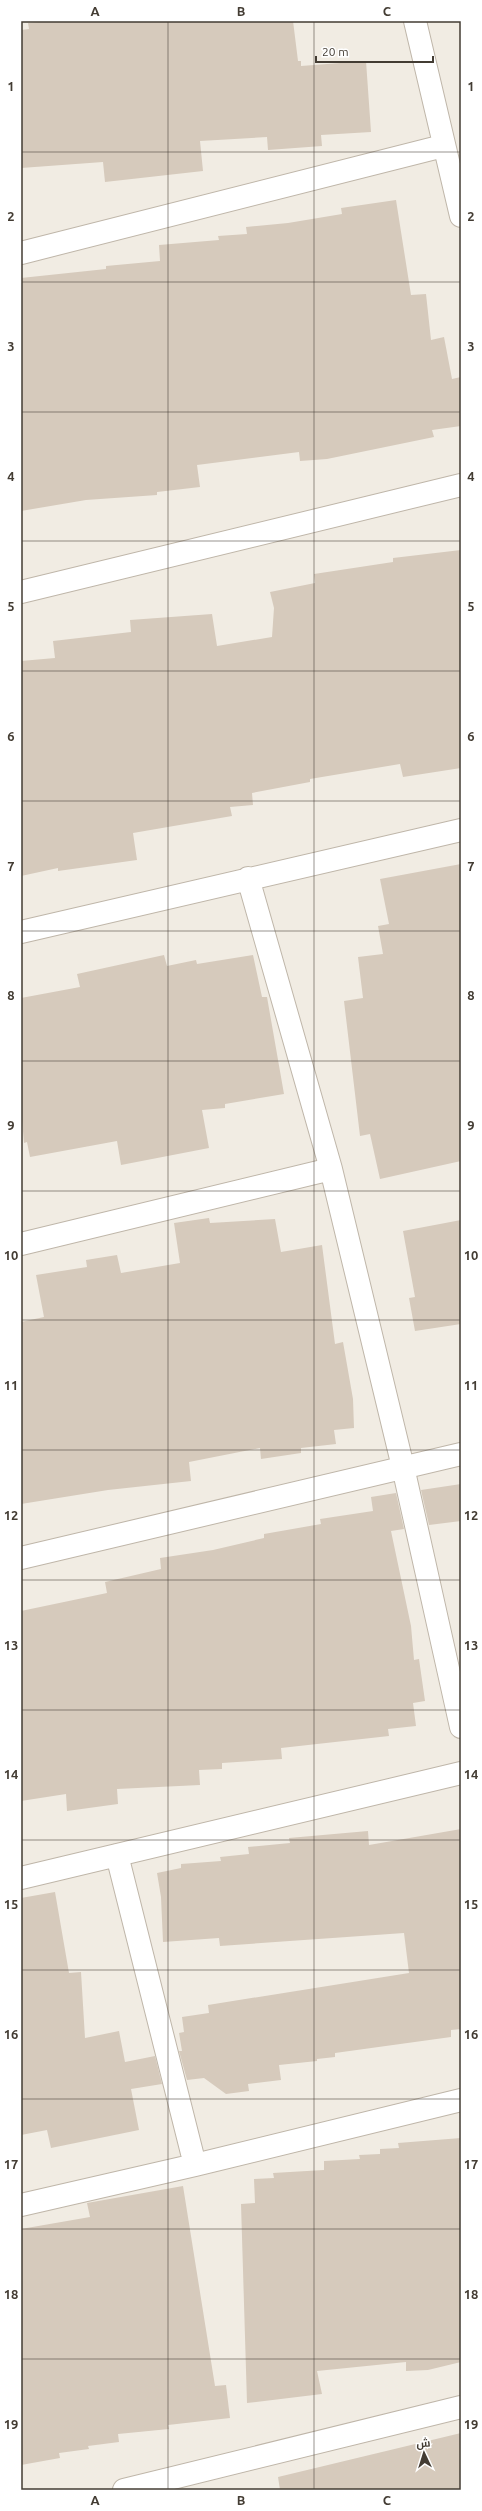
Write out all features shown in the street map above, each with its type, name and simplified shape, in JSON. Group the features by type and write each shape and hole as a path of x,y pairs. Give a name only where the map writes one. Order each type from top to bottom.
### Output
{"street":[{"path":"415,21 443,146 461,216"},
{"path":"21,253 443,146"},
{"path":"21,592 461,485"},
{"path":"21,932 248,878 461,830"},
{"path":"248,878 331,1169 403,1467 461,1727"},
{"path":"21,1244 331,1169"},
{"path":"21,1558 461,1454"},
{"path":"21,1878 461,1773"},
{"path":"117,1855 195,2165"},
{"path":"21,2205 195,2165 461,2100"},
{"path":"124,2490 461,2407"}],"building":[{"path":"49,21 293,21 298,61 301,61 301,66 366,61 371,132 321,135 322,146 268,150 267,137 200,141 203,171 105,182 103,162 21,168 21,30 29,29 28,23"},
{"path":"396,200 411,295 426,294 431,340 444,337 452,379 461,377 461,426 432,430 434,437 327,459 300,461 299,452 197,465 200,487 157,492 157,495 86,500 21,511 21,278 106,269 106,266 160,261 159,245 219,240 218,236 247,234 246,227 288,223 342,214 341,208"},
{"path":"461,550 461,768 403,777 400,764 310,779 310,782 252,793 253,805 230,807 232,816 133,833 137,860 58,871 58,868 21,876 21,661 55,658 53,641 131,632 130,620 212,614 217,646 272,637 274,608 270,592 315,583 314,574 393,562 393,558"},
{"path":"461,864 461,1161 380,1179 370,1134 360,1136 344,1001 363,998 358,957 383,954 378,926 389,924 380,879"},
{"path":"164,955 167,966 196,960 197,964 253,955 262,997 267,997 284,1094 225,1104 225,1108 202,1110 209,1148 121,1165 117,1141 30,1157 27,1142 24,1143 21,1108 21,998 80,987 77,974"},
{"path":"209,1218 210,1223 275,1219 281,1252 322,1245 335,1344 343,1342 353,1399 354,1428 334,1430 336,1444 301,1448 301,1453 261,1459 260,1448 189,1462 191,1481 108,1490 21,1504 21,1322 44,1317 36,1275 87,1267 86,1260 117,1255 121,1273 180,1263 174,1223"},
{"path":"461,1220 461,1324 415,1331 409,1298 415,1297 403,1231"},
{"path":"461,1484 461,1521 429,1525 421,1490"},
{"path":"396,1493 404,1529 391,1531 411,1626 414,1660 419,1659 425,1701 413,1703 416,1726 388,1729 389,1736 281,1748 282,1759 222,1763 222,1769 199,1770 200,1785 117,1789 118,1804 67,1811 66,1794 21,1801 21,1611 107,1593 105,1582 161,1569 160,1558 213,1550 264,1538 264,1534 321,1524 320,1519 373,1511 371,1497"},
{"path":"461,1829 461,2029 451,2030 451,2037 335,2053 335,2057 317,2059 317,2061 279,2065 281,2080 248,2084 249,2091 226,2094 204,2078 187,2080 179,2051 182,2051 179,2033 184,2032 182,2017 209,2013 208,2005 409,1973 404,1933 220,1946 219,1938 163,1942 161,1897 157,1873 181,1868 181,1864 221,1861 220,1857 249,1854 248,1847 290,1843 289,1838 368,1831 369,1845"},
{"path":"55,1892 69,1973 81,1972 85,2038 119,2031 125,2062 155,2056 162,2084 131,2089 139,2130 51,2148 47,2130 21,2135 21,1898"},
{"path":"461,2138 461,2362 428,2370 406,2371 406,2362 317,2371 322,2394 247,2403 241,2204 255,2203 254,2179 274,2178 273,2173 324,2170 324,2161 360,2159 359,2155 380,2154 380,2149 399,2148 398,2143"},
{"path":"183,2186 215,2386 226,2385 230,2418 168,2425 169,2429 118,2434 119,2442 88,2446 89,2449 59,2453 60,2458 21,2465 21,2229 90,2217 87,2203"},
{"path":"461,2433 461,2490 280,2490 278,2477"}]}
